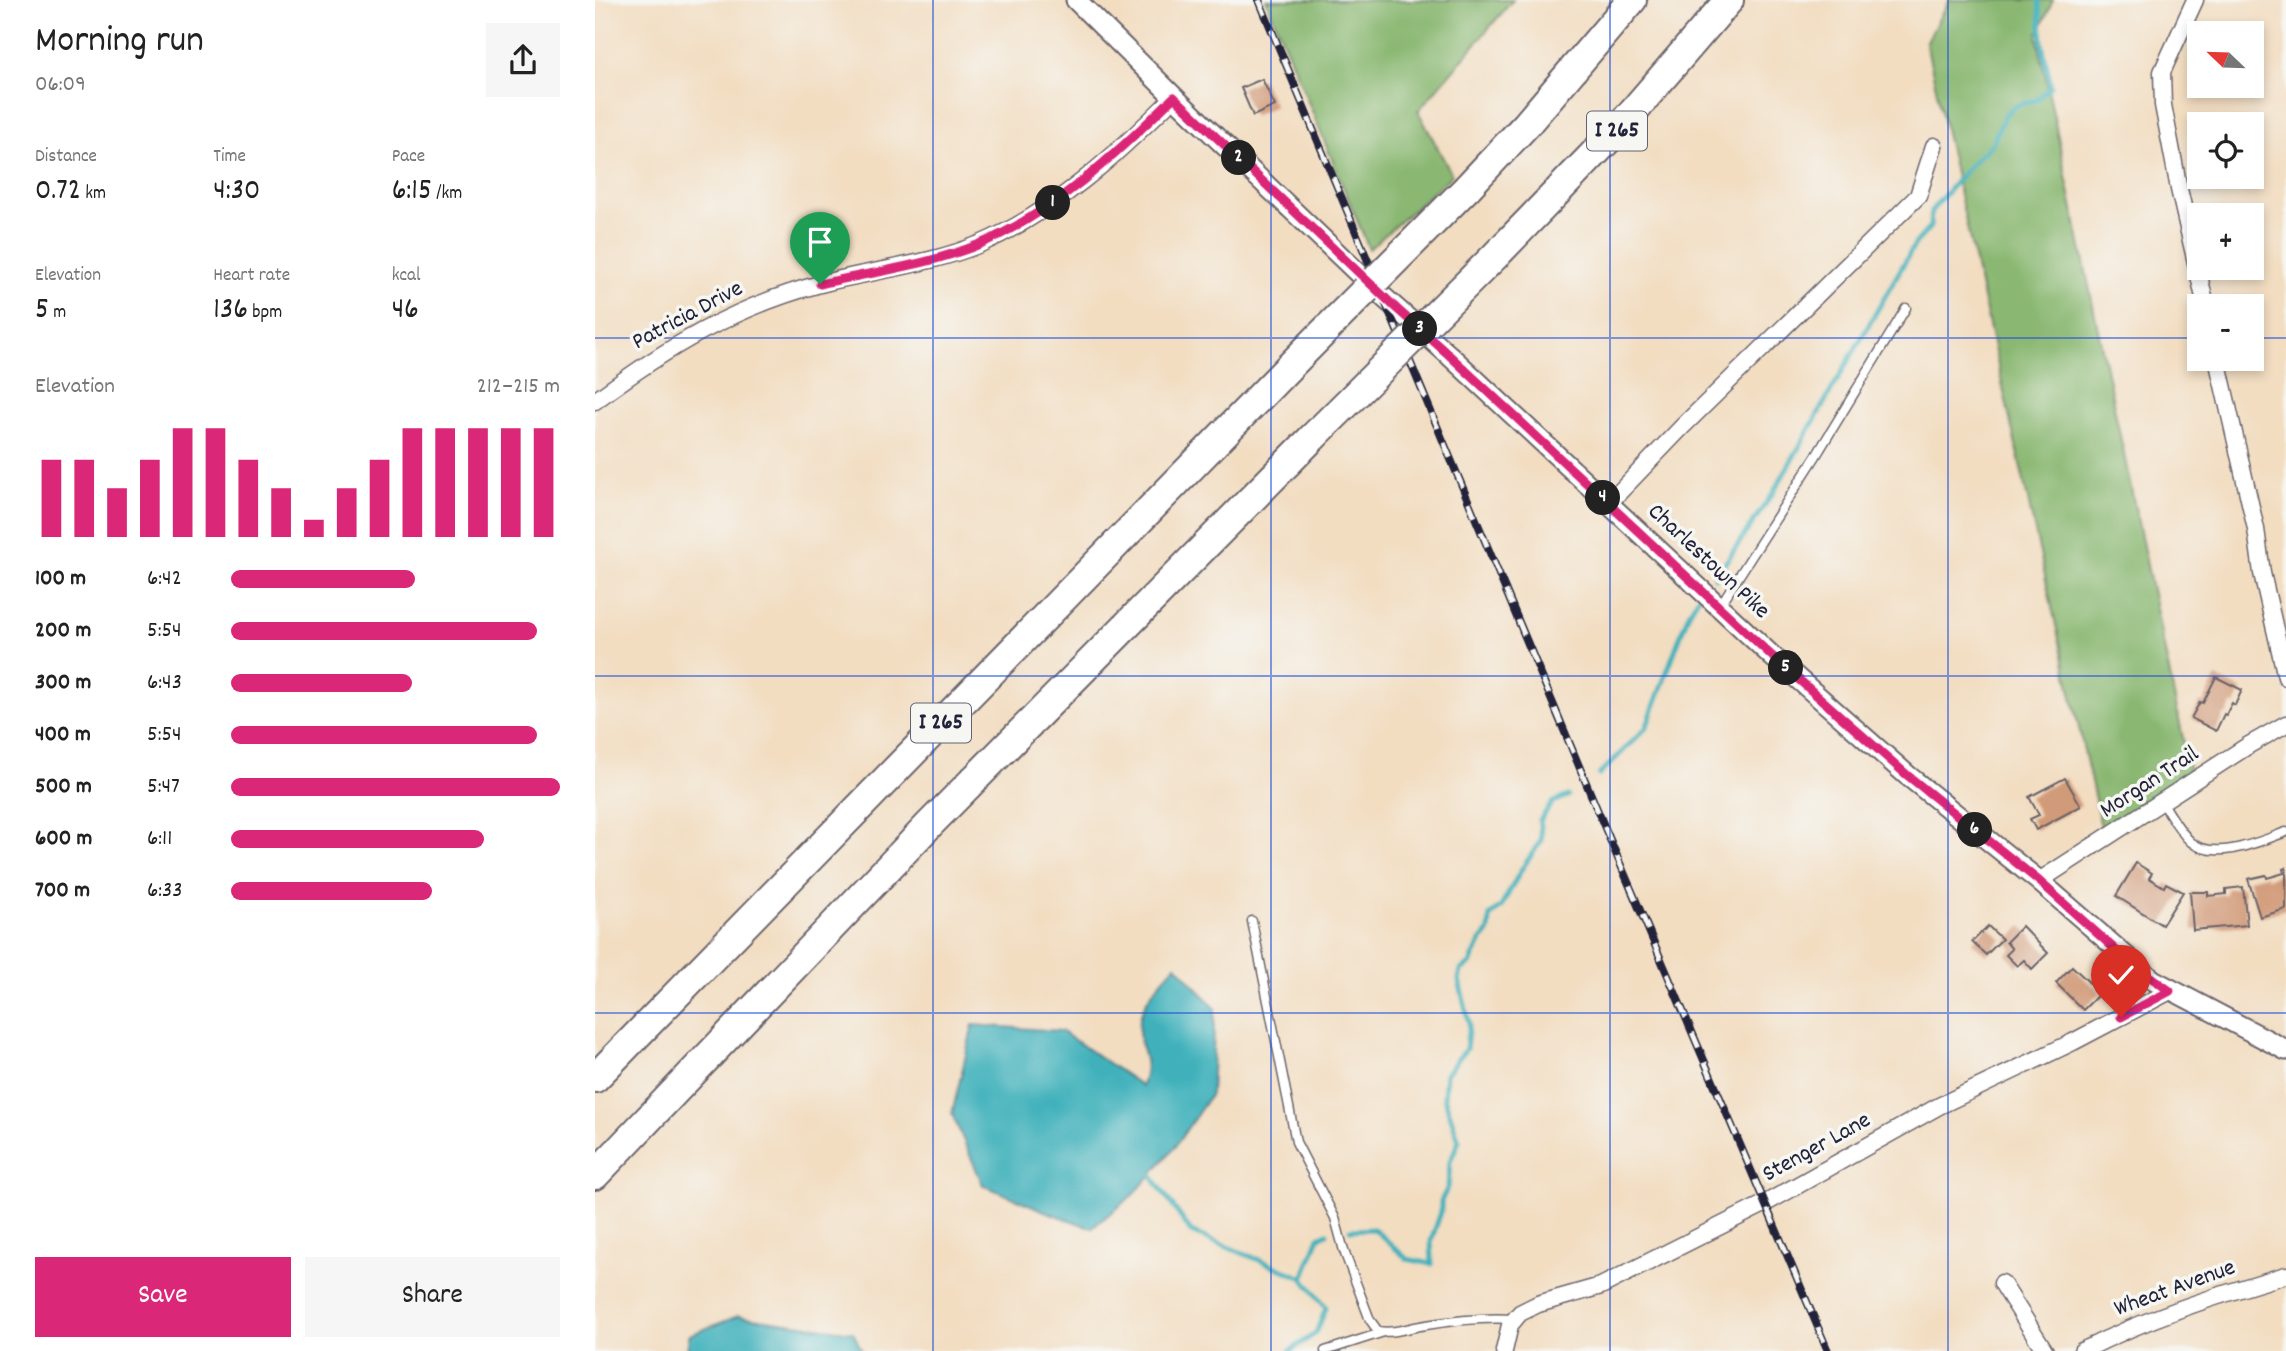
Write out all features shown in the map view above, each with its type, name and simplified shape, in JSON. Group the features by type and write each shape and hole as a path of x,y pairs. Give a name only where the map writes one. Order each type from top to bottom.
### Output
{"highway":[{"name":"I 265","path":"595,1078 1467,188 1551,96 1632,0"},
{"name":"I 265","path":"595,1175 929,825 1617,130 1729,0"}],"street":[{"name":"Charlestown Pike","path":"1076,0 1397,309 1719,607 1907,775 2039,881 2128,961 2170,991 2286,1050"},
{"path":"2195,0 2162,72 2163,105 2203,294"},
{"name":"Patricia Drive","path":"595,401 646,363 722,319 820,284 939,258 1015,227 1057,201 1105,164 1174,97"},
{"path":"1609,503 1683,426 1918,196 1934,146"},
{"path":"2220,371 2286,677"},
{"name":"Morgan Trail","path":"2039,881 2249,745 2286,724"},
{"name":"Stenger Lane","path":"1514,1319 1538,1304 1601,1286 1766,1203 1939,1106 2073,1042 2170,991"},
{"name":"Wheat Avenue","path":"2082,1351 2217,1294 2286,1275"},
{"path":"2002,1283 2045,1351"},
{"path":"1504,1351 1514,1319"}],"lane":[{"path":"1719,607 1816,456 1906,308"},
{"path":"2162,802 2182,832 2194,844 2212,849 2238,848 2286,832"},
{"path":"1252,921 1296,1142 1335,1218 1344,1251 1370,1320 1378,1331 1384,1332"},
{"path":"1329,1350 1384,1332 1484,1317 1514,1319"}],"green space":[{"path":"1266,0 1513,0 1418,111 1452,175 1369,249"},
{"path":"1949,0 2053,0 2037,36 2192,782 2104,840 1926,43"}],"water":[{"path":"1176,965 1215,1008 1211,1094 1174,1148 1135,1193 1092,1228 983,1185 952,1114 973,1025 1061,1031 1142,1086 1146,1070 1139,1022 1151,995"},
{"path":"738,1316 853,1332 862,1351 687,1351 689,1335"}],"building":[{"path":"1262,79 1275,106 1253,116 1241,88"},
{"path":"2216,677 2242,690 2235,705 2232,703 2226,715 2224,714 2216,731 2191,718 2200,702 2203,703"},
{"path":"2065,778 2081,806 2036,830 2030,819 2039,815 2029,797"},
{"path":"2136,863 2152,873 2149,878 2164,887 2166,883 2183,892 2162,925 2116,896"},
{"path":"2286,868 2286,909 2260,917 2248,879 2266,875 2267,878 2284,873 2283,869"},
{"path":"2243,887 2247,925 2193,930 2190,892 2208,892 2208,896 2226,894 2226,889"},
{"path":"1988,926 2002,939 1986,955 1972,942"},
{"path":"2022,926 2048,953 2032,969 2024,960 2017,966 2006,955 2012,949 2006,942"},
{"path":"2072,966 2100,993 2083,1010 2056,983"}],"waterway":[{"path":"1715,578 1773,493 1915,244 1930,227 1931,211 1992,144 2005,115 2015,106 2036,100 2051,86 2042,44 2039,0"},
{"path":"1599,775 1646,728 1689,613 1698,598"},
{"path":"1350,1230 1374,1229 1407,1259 1432,1264 1431,1241 1441,1212 1441,1201 1448,1187 1450,1161 1459,1141 1444,1097 1446,1074 1466,1049 1469,1023 1459,980 1461,970 1470,964 1480,942 1489,931 1490,916 1501,907 1541,841 1540,820 1553,802 1568,796"},
{"path":"1151,1175 1191,1232 1303,1278"},
{"path":"1290,1351 1316,1333 1326,1308 1303,1278 1319,1237 1327,1233"}],"railway":[{"path":"1259,0 1602,821 1828,1351"}],"route":[{"path":"820,284 939,258 1015,227 1057,201 1105,164 1174,97 1397,309 1772,656 1907,775 2039,881 2128,961 2170,991 2121,1017"}]}
